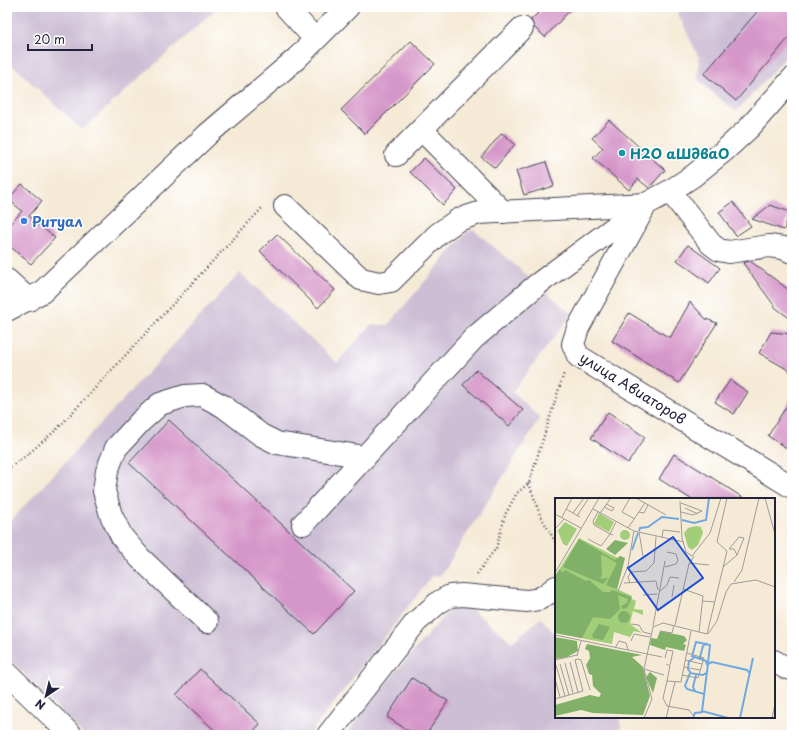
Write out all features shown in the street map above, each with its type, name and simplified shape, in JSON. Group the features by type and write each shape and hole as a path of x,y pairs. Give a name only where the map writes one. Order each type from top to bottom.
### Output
{"street":[{"path":"286,7 315,39"},
{"path":"7,280 14,309 42,292 208,134 290,64 348,7"},
{"path":"396,155 522,28"},
{"path":"303,524 474,338 538,284 646,204 693,176 724,151 749,128 792,79"},
{"path":"422,130 503,212"},
{"path":"670,191 711,244 719,250 729,252 769,246 783,248 792,252"},
{"path":"285,206 361,279 379,283 391,281 438,234 458,220 479,213 646,204"},
{"name":"улица Авиаторов","path":"646,204 578,328 573,344 578,356 792,487"},
{"path":"207,622 140,558 122,536 111,515 104,490 107,471 116,448 140,422 160,404 185,396 202,395 223,406 261,435 277,443 365,457"},
{"path":"328,735 416,622 439,602 450,596 462,594 527,601 539,599 555,588"},
{"path":"775,662 786,668 792,669"},
{"path":"7,672 71,735"}],"path":[{"path":"7,469 57,429 265,204 274,201 285,206"},
{"path":"462,594 496,548 506,513 517,493 529,484 573,344"},
{"path":"529,484 540,515 555,542"}],"shaded area":[{"path":"7,7 218,7 82,130 7,60"},
{"path":"675,7 792,7 792,50 736,112 698,80 699,58"},
{"path":"474,230 572,314 512,392 540,418 441,575 431,577 309,735 84,735 7,657 7,525 240,273 337,363 371,325 388,325 467,232"},
{"path":"454,604 467,606 512,642 541,618 555,634 555,718 619,718 621,727 617,735 346,735 364,709"}],"building":[{"path":"544,7 573,7 545,37 534,27 531,20"},
{"path":"761,7 786,7 792,12 792,34 736,101 704,74"},
{"path":"411,41 435,64 365,134 341,110"},
{"name":"H2O аШдваО","path":"609,120 665,170 649,188 638,179 629,190 593,158 603,148 592,138"},
{"path":"502,133 515,144 495,168 481,157"},
{"path":"424,158 457,190 443,205 410,172"},
{"path":"546,162 554,186 524,195 516,171"},
{"name":"Ритуал","path":"22,184 42,201 29,216 55,238 31,264 7,244 7,228 22,211 8,199"},
{"path":"733,202 751,226 736,236 719,212"},
{"path":"770,205 790,212 784,230 752,219"},
{"path":"277,234 335,290 318,308 260,251"},
{"path":"688,245 720,268 709,283 677,260"},
{"path":"750,261 792,292 792,320 776,308 743,263"},
{"path":"690,302 706,319 717,323 679,383 612,341 629,313 670,338"},
{"path":"771,332 792,334 792,372 759,353"},
{"path":"476,370 523,410 509,426 463,385"},
{"path":"730,380 748,392 734,414 715,402"},
{"path":"792,397 792,452 768,436"},
{"path":"608,412 645,437 628,463 591,438"},
{"path":"169,420 354,591 314,634 129,463"},
{"path":"674,454 743,498 689,498 659,479"},
{"path":"200,669 260,724 250,735 220,735 176,695"},
{"path":"412,678 448,701 426,735 415,735 387,717"}],"place":[{"name":"H2O аШдваО","path":"622,153"},
{"name":"Ритуал","path":"24,221"}]}
